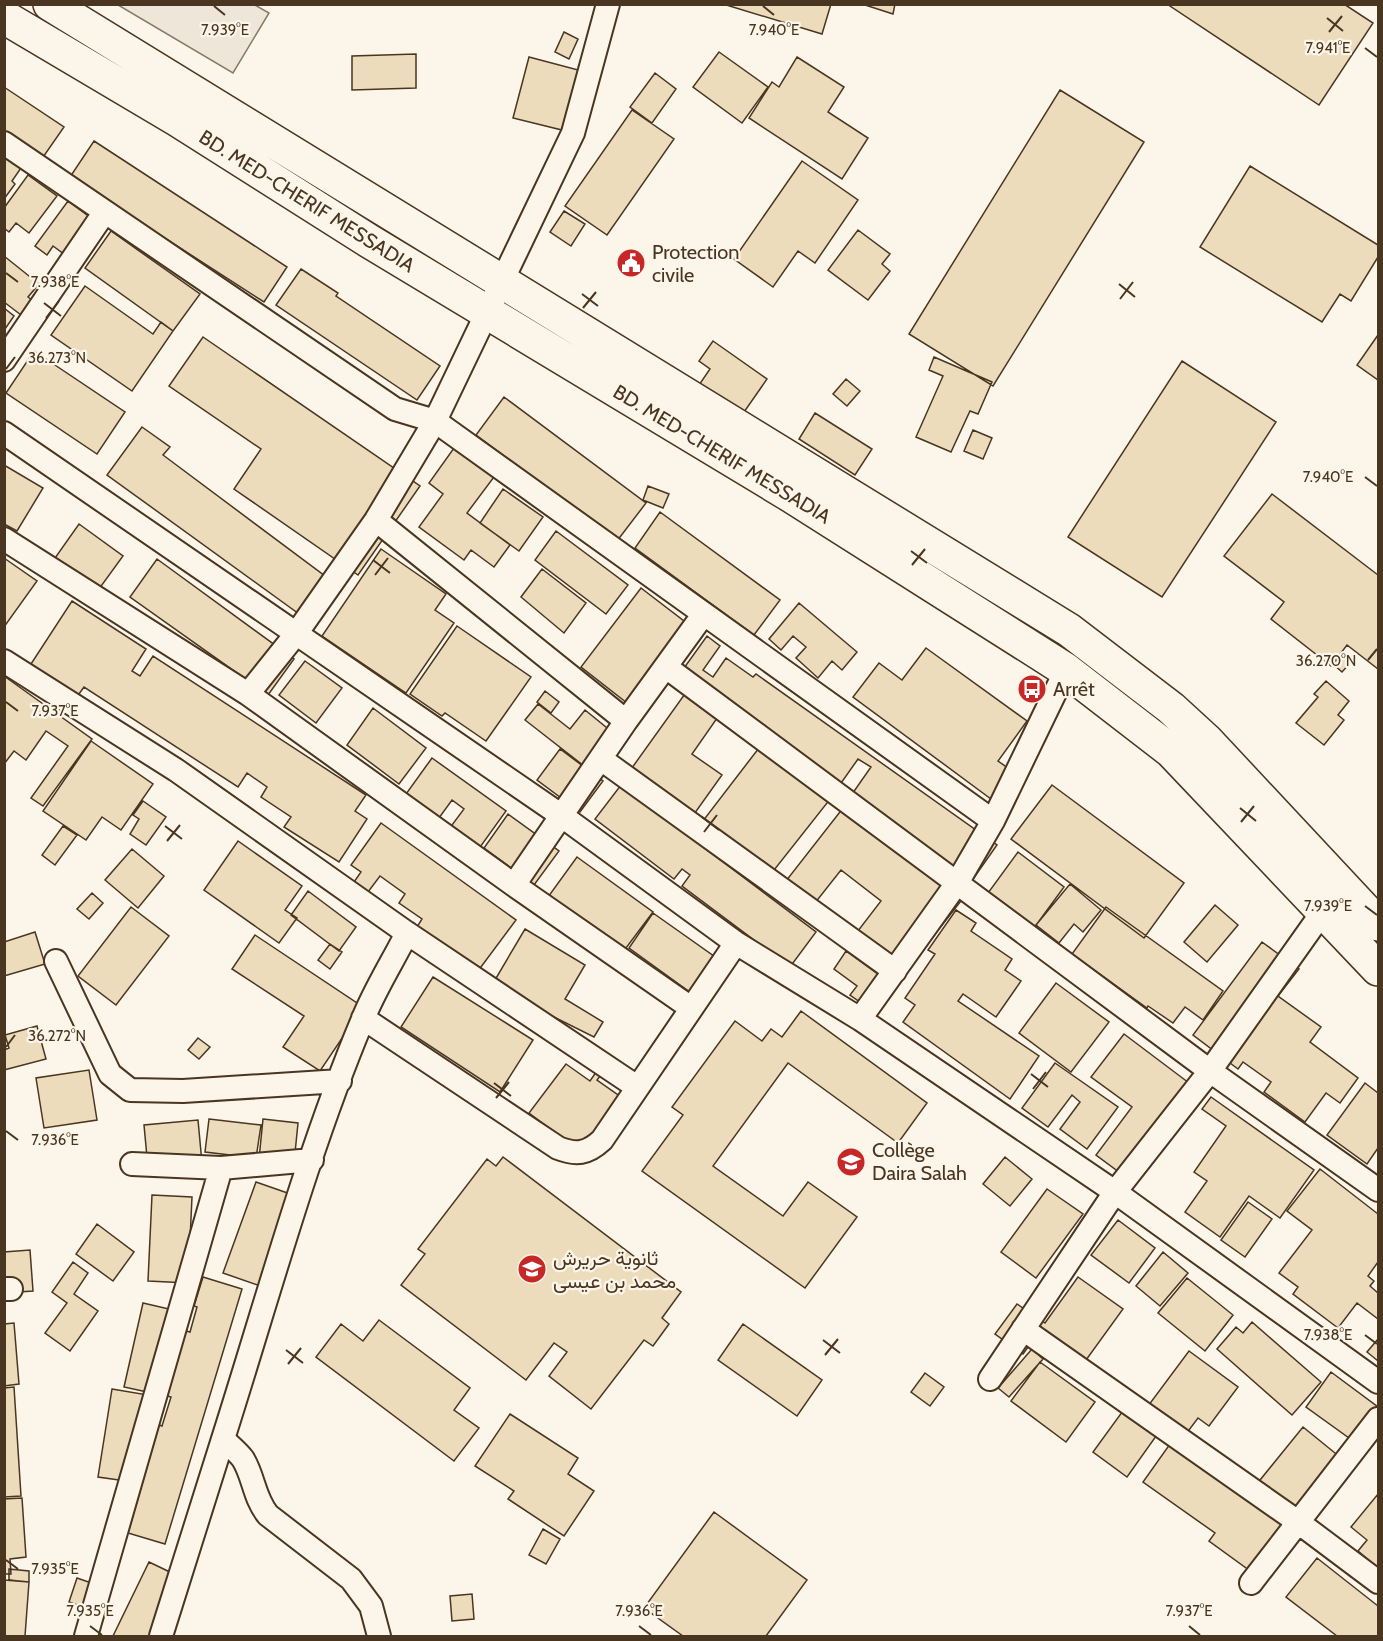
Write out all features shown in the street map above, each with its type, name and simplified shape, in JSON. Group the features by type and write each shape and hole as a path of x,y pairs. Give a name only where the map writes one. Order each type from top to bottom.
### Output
{"highway":[{"name":"BD. MED-CHERIF MESSADIA","path":"50,4 1069,630 1171,708 1207,741 1378,924"},
{"name":"BD. MED-CHERIF MESSADIA","path":"4,17 178,120 369,241 790,495 1066,670 1171,751 1378,969"}],"street":[{"path":"248,694 296,634 376,520 435,421 573,134 608,4"},
{"path":"4,143 395,409 435,421 993,821"},
{"path":"4,360 105,213"},
{"path":"4,433 562,816 736,943 860,1019 1115,1192 1378,1382"},
{"path":"376,520 626,721"},
{"path":"4,539 248,694 514,885 691,1008"},
{"path":"514,885 626,721 703,615"},
{"path":"4,661 176,770 407,933 637,1088"},
{"path":"666,667 1210,1071 1378,1190"},
{"path":"860,1019 957,883 993,821 1066,670"},
{"path":"601,759 895,971"},
{"path":"990,1379 1115,1192 1210,1071 1324,910"},
{"path":"161,1636 312,1160 363,1018 407,933"},
{"path":"363,1018 508,1116 558,1148 573,1153 592,1149 602,1140 736,943"},
{"path":"56,961 110,1074 130,1090 183,1091 340,1081"},
{"path":"132,1164 221,1168 312,1160"},
{"path":"86,1636 221,1168"},
{"path":"1023,1329 1298,1522 1378,1582"},
{"path":"1251,1583 1378,1419"},
{"path":"223,1439 242,1458 250,1474 258,1502 268,1515 351,1579 371,1606 379,1636"}],"shaded area":[{"path":"118,5 255,5 269,13 233,73"}],"building":[{"path":"723,4 831,4 822,34"},
{"path":"862,4 895,4 893,14"},
{"path":"1167,4 1344,4 1373,23 1319,105"},
{"path":"564,32 578,39 569,59 555,52"},
{"path":"719,52 768,87 742,123 693,87"},
{"path":"416,54 416,88 352,90 352,56"},
{"path":"529,57 582,71 566,131 513,118"},
{"path":"797,57 844,87 828,112 868,138 842,179 749,118 772,82 779,87"},
{"path":"655,73 676,89 652,123 630,107"},
{"path":"4,87 64,127 39,163 4,139"},
{"path":"1060,90 1144,142 993,386 909,334"},
{"path":"632,110 674,139 607,235 565,206"},
{"path":"94,141 287,267 264,302 70,177"},
{"path":"4,156 21,168 12,181 15,184 4,199"},
{"path":"802,161 858,200 815,263 798,251 773,287 734,259"},
{"path":"1250,166 1378,245 1378,257 1351,301 1340,294 1322,322 1200,247"},
{"path":"28,175 57,196 29,233 16,223 9,232 4,228 4,208"},
{"path":"68,201 95,221 68,257 53,246 47,255 35,246"},
{"path":"564,211 585,224 571,246 550,232"},
{"path":"858,230 890,254 882,264 890,271 868,300 828,270"},
{"path":"111,231 200,294 173,331 85,268"},
{"path":"4,256 39,284 28,297 37,304 25,318 4,302"},
{"path":"301,269 338,293 336,296 440,366 417,400 276,305"},
{"path":"85,286 153,334 161,322 173,331 132,391 51,335"},
{"path":"4,308 14,316 5,329 4,328"},
{"path":"1378,335 1378,380 1357,365"},
{"path":"203,337 420,486 358,575 234,489 261,449 169,386"},
{"path":"713,341 767,379 742,415 699,385 710,369 699,361"},
{"path":"34,351 125,412 97,454 6,393"},
{"path":"934,357 992,382 978,414 970,411 951,452 916,437 943,376 929,370"},
{"path":"1182,361 1276,422 1162,597 1068,537"},
{"path":"846,379 860,391 847,406 833,394"},
{"path":"504,397 646,503 617,541 476,435"},
{"path":"815,413 872,449 855,475 799,439"},
{"path":"142,427 170,447 163,455 333,582 306,619 107,475"},
{"path":"973,430 992,438 983,459 964,451"},
{"path":"454,448 494,477 467,513 510,545 494,567 471,550 464,560 419,527 443,494 429,483"},
{"path":"4,465 43,488 17,531 4,524"},
{"path":"648,486 669,494 663,508 643,500"},
{"path":"503,489 543,517 519,551 480,523"},
{"path":"1272,494 1378,575 1378,669 1347,645 1331,666 1271,619 1284,602 1224,556"},
{"path":"660,512 780,600 754,635 635,548"},
{"path":"79,524 123,556 99,589 55,558"},
{"path":"556,531 628,585 606,614 535,560"},
{"path":"381,549 446,594 435,610 454,623 406,693 322,636"},
{"path":"4,558 37,581 4,627"},
{"path":"157,559 294,659 268,695 130,597"},
{"path":"542,569 586,603 564,633 521,597"},
{"path":"641,588 697,631 636,710 581,667"},
{"path":"72,601 146,649 132,671 140,676 153,656 366,795 355,811 367,819 339,862 284,827 291,817 261,797 267,787 247,773 238,787 84,687 76,698 29,667"},
{"path":"799,603 857,652 842,670 832,661 818,678 796,658 806,647 793,636 781,650 769,639"},
{"path":"457,626 531,677 486,741 445,713 442,716 410,694"},
{"path":"707,636 720,646 703,670 713,677 726,658 753,677 756,674 997,845 971,882 850,797 871,767 858,759 839,786 726,704 729,699 684,668"},
{"path":"926,648 1027,721 998,761 1012,771 991,799 853,697 879,663 902,680"},
{"path":"1344,653 1352,661 1342,672 1333,664"},
{"path":"305,661 342,688 316,723 279,695"},
{"path":"4,676 92,739 43,806 31,798 68,746 46,731 26,760 14,751 4,764"},
{"path":"1326,681 1349,701 1338,715 1344,720 1324,745 1296,723 1318,697 1314,694"},
{"path":"545,691 559,702 551,713 537,702"},
{"path":"687,691 720,714 692,754 722,775 692,817 629,772"},
{"path":"538,704 570,729 585,710 612,732 593,773 525,720"},
{"path":"373,708 426,748 399,784 347,745"},
{"path":"91,741 153,784 121,830 102,817 86,840 43,811"},
{"path":"762,744 831,798 767,879 699,826"},
{"path":"560,749 603,781 580,812 537,780"},
{"path":"432,758 506,811 478,850 449,829 464,809 452,800 439,818 406,794"},
{"path":"621,785 816,932 790,967 682,886 690,875 682,869 674,879 595,819"},
{"path":"1052,785 1184,883 1144,938 1011,839"},
{"path":"143,801 166,817 146,845 130,834 139,819 133,815"},
{"path":"843,808 961,901 925,947 897,969 854,936 881,901 841,870 811,908 782,886"},
{"path":"508,814 559,851 534,885 484,848"},
{"path":"381,823 516,920 478,971 417,927 422,919 399,903 405,894 380,876 368,892 354,882 361,872 351,865"},
{"path":"63,826 77,835 55,865 42,855"},
{"path":"238,841 302,886 285,910 297,918 279,943 204,890"},
{"path":"132,849 164,876 138,908 105,880"},
{"path":"1018,852 1064,887 1034,928 988,893"},
{"path":"577,857 653,912 623,952 548,897"},
{"path":"1070,884 1101,910 1083,932 1074,924 1059,943 1036,925"},
{"path":"308,891 356,927 339,951 291,915"},
{"path":"92,893 103,903 89,919 77,909"},
{"path":"1215,905 1238,925 1207,962 1184,942"},
{"path":"131,907 169,936 116,1005 78,976"},
{"path":"1106,907 1223,991 1203,1020 1185,1007 1173,1023 1148,1006 1147,1008 1072,954"},
{"path":"956,910 976,923 971,931 1012,959 1005,970 1021,981 996,1017 963,994 958,1001 1039,1056 1010,1099 903,1022 915,1005 905,998 935,954 928,950"},
{"path":"653,913 718,959 694,995 629,948"},
{"path":"525,929 585,965 565,999 603,1022 594,1037 552,1016 550,1020 492,985"},
{"path":"35,932 45,964 4,976 4,942"},
{"path":"255,935 363,1007 320,1071 283,1047 304,1016 232,969"},
{"path":"1262,942 1299,969 1278,996 1321,1027 1310,1042 1358,1078 1340,1103 1326,1093 1305,1122 1264,1092 1271,1082 1243,1062 1238,1069 1193,1035"},
{"path":"330,944 342,952 330,969 318,960"},
{"path":"846,951 886,980 867,1007 850,995 857,986 834,969"},
{"path":"433,977 533,1040 500,1092 401,1027"},
{"path":"1056,983 1109,1022 1071,1072 1019,1033"},
{"path":"801,1011 927,1103 898,1143 788,1063 713,1166 783,1216 808,1182 857,1217 805,1288 642,1171 683,1115 672,1107 735,1021 762,1041 771,1029 782,1037"},
{"path":"37,1026 46,1059 4,1070 4,1050 9,1048 5,1035"},
{"path":"1124,1034 1201,1092 1127,1178 1096,1155 1132,1107 1091,1077"},
{"path":"198,1038 210,1047 199,1059 188,1050"},
{"path":"1055,1063 1118,1107 1087,1149 1060,1129 1080,1102 1072,1095 1048,1127 1022,1108"},
{"path":"566,1064 590,1081 599,1068 604,1071 597,1080 628,1102 588,1157 529,1113"},
{"path":"89,1070 97,1120 44,1128 36,1078"},
{"path":"1365,1083 1378,1093 1378,1148 1367,1164 1327,1135"},
{"path":"1211,1097 1314,1170 1280,1218 1249,1196 1220,1237 1185,1212 1207,1181 1194,1172 1226,1126 1202,1109"},
{"path":"209,1119 261,1125 256,1158 205,1152"},
{"path":"263,1119 298,1123 294,1163 259,1159"},
{"path":"198,1120 202,1163 148,1168 144,1125"},
{"name":"ثانوية حريرش محمد بن عيسى","path":"503,1157 681,1292 662,1318 669,1324 653,1346 644,1340 591,1409 549,1376 567,1352 554,1343 526,1380 401,1285 425,1254 418,1249 487,1159 496,1166"},
{"path":"1005,1157 1032,1179 1010,1206 983,1184"},
{"path":"1320,1169 1378,1214 1378,1262 1368,1276 1374,1281 1370,1286 1378,1293 1378,1319 1357,1303 1338,1328 1293,1294 1298,1287 1279,1273 1312,1230 1287,1211"},
{"path":"256,1182 299,1197 266,1288 223,1273"},
{"path":"1047,1189 1083,1214 1036,1278 1001,1252"},
{"path":"152,1195 192,1197 188,1283 148,1281"},
{"path":"1248,1202 1272,1219 1245,1257 1221,1240"},
{"path":"1118,1220 1155,1248 1129,1283 1091,1255"},
{"path":"97,1224 134,1252 113,1281 76,1254"},
{"path":"30,1250 33,1291 4,1293 4,1252"},
{"path":"1163,1252 1188,1273 1160,1306 1136,1286"},
{"path":"73,1262 88,1273 74,1294 98,1311 70,1351 45,1333 67,1303 52,1292"},
{"path":"203,1277 242,1289 165,1544 128,1533 159,1425 162,1426 171,1397 167,1396 186,1331 190,1332 197,1307 194,1306"},
{"path":"1078,1277 1123,1309 1081,1367 1037,1335 1023,1354 995,1334 1017,1304 1045,1323"},
{"path":"1187,1278 1233,1315 1205,1351 1158,1313"},
{"path":"143,1303 182,1312 161,1395 124,1387"},
{"path":"379,1320 470,1388 454,1410 479,1428 454,1461 316,1357 341,1324 363,1341"},
{"path":"1252,1322 1321,1382 1292,1415 1217,1349 1236,1327 1243,1333"},
{"path":"14,1323 19,1384 4,1386 4,1324"},
{"path":"743,1324 822,1380 797,1416 718,1360"},
{"path":"1378,1339 1378,1361 1367,1352"},
{"path":"1032,1349 1043,1359 1009,1397 998,1388"},
{"path":"1189,1351 1238,1387 1209,1426 1198,1418 1186,1434 1148,1406"},
{"path":"1040,1362 1095,1402 1066,1442 1011,1401"},
{"path":"1331,1372 1378,1407 1378,1413 1356,1443 1306,1407"},
{"path":"925,1373 944,1387 930,1406 911,1392"},
{"path":"14,1387 21,1496 4,1497 4,1388"},
{"path":"112,1389 154,1396 140,1483 98,1477"},
{"path":"1125,1408 1159,1432 1127,1477 1093,1452"},
{"path":"510,1414 578,1458 568,1474 594,1491 564,1536 508,1499 514,1491 475,1466"},
{"path":"1303,1427 1351,1466 1305,1524 1256,1485"},
{"path":"1170,1444 1297,1536 1264,1581 1209,1541 1215,1533 1143,1482"},
{"path":"1378,1494 1377,1567 1358,1551 1367,1540 1351,1527"},
{"path":"22,1498 26,1557 10,1559 11,1574 4,1574 4,1499"},
{"path":"714,1512 807,1580 766,1636 683,1636 644,1608"},
{"path":"543,1529 560,1539 546,1564 529,1555"},
{"path":"1317,1558 1378,1606 1378,1636 1337,1636 1286,1597"},
{"path":"149,1562 174,1574 153,1636 113,1636"},
{"path":"9,1569 29,1571 29,1582 9,1580"},
{"path":"77,1578 100,1586 92,1610 69,1602"},
{"path":"4,1580 29,1582 25,1636 4,1636"},
{"path":"472,1594 474,1619 452,1621 450,1596"}],"place":[{"name":"Protection civile","path":"631,263"},
{"name":"Arrêt","path":"1032,689"},
{"name":"Collège Daira Salah","path":"851,1162"},
{"name":"ثانوية حريرش محمد بن عيسى","path":"532,1269"}]}
